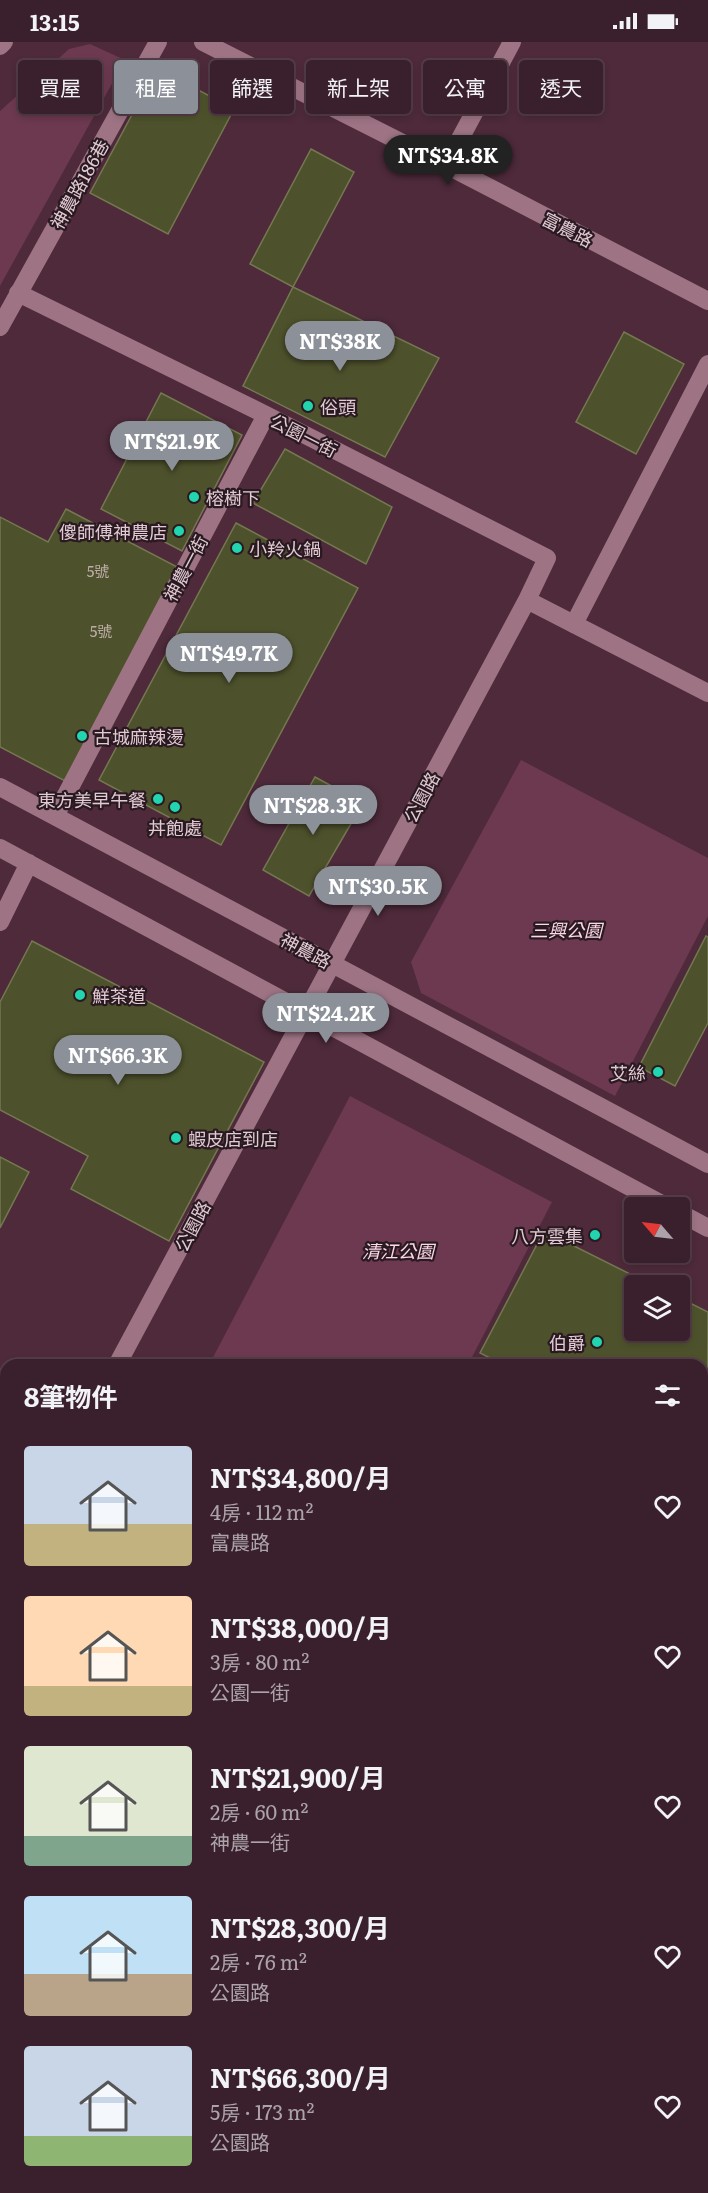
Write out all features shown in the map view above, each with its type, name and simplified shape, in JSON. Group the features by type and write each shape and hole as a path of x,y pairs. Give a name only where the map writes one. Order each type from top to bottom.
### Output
{"street":[{"path":"0,46 4,42"},
{"name":"神農路186巷","path":"0,327 158,42"},
{"name":"富農路","path":"203,42 446,165 708,302"},
{"path":"446,165 512,42"},
{"name":"公園一街","path":"18,293 266,415 547,558 527,600"},
{"path":"574,624 708,364"},
{"name":"神農一街","path":"55,816 266,415"},
{"path":"527,600 708,693"},
{"name":"公園路","path":"120,1359 527,600"},
{"name":"神農路","path":"0,787 708,1164"},
{"path":"0,848 649,1197"},
{"path":"0,922 29,863"},
{"path":"690,1218 708,1228"}],"green space":[{"path":"90,44 125,60 114,60 114,80 102,102 102,60 57,60 69,49"},
{"path":"18,95 18,114 95,114 0,286 0,111"},
{"name":"三興公園","path":"521,760 708,858 708,916 615,1096 421,993 411,962"},
{"name":"清江公園","path":"350,1096 552,1202 471,1359 212,1359"}],"building":[{"path":"198,90 210,96 210,114 231,114 168,234 90,193 132,114 198,114"},
{"path":"311,149 354,172 293,287 250,264"},
{"path":"293,287 439,358 385,457 243,386"},
{"path":"624,332 684,364 636,454 576,422"},
{"path":"161,393 242,435 182,551 101,509"},
{"path":"285,449 392,507 366,564 253,503"},
{"path":"66,509 181,569 69,783 0,747 0,517 48,542"},
{"path":"236,523 358,588 221,845 99,780"},
{"path":"315,777 363,803 309,896 263,870"},
{"path":"706,936 708,937 708,1023 675,1086 639,1067"},
{"path":"32,941 264,1062 169,1241 71,1189 88,1156 0,1110 0,1002"},
{"path":"0,1157 29,1172 0,1228"},
{"name":"伯爵","path":"544,1231 632,1275 624,1275 624,1341 690,1341 690,1303 708,1312 708,1359 492,1359 480,1353"}],"place":[{"name":"俗頭","path":"308,406"},
{"name":"榕樹下","path":"194,497"},
{"name":"傻師傅神農店","path":"179,531"},
{"name":"小羚火鍋","path":"237,548"},
{"name":"古城麻辣燙","path":"82,736"},
{"name":"東方美早午餐","path":"158,799"},
{"name":"丼飽處","path":"175,807"},
{"name":"鮮茶道","path":"80,995"},
{"name":"艾絲","path":"658,1072"},
{"name":"蝦皮店到店","path":"176,1138"},
{"name":"八方雲集","path":"595,1235"},
{"name":"伯爵","path":"597,1342"}]}
